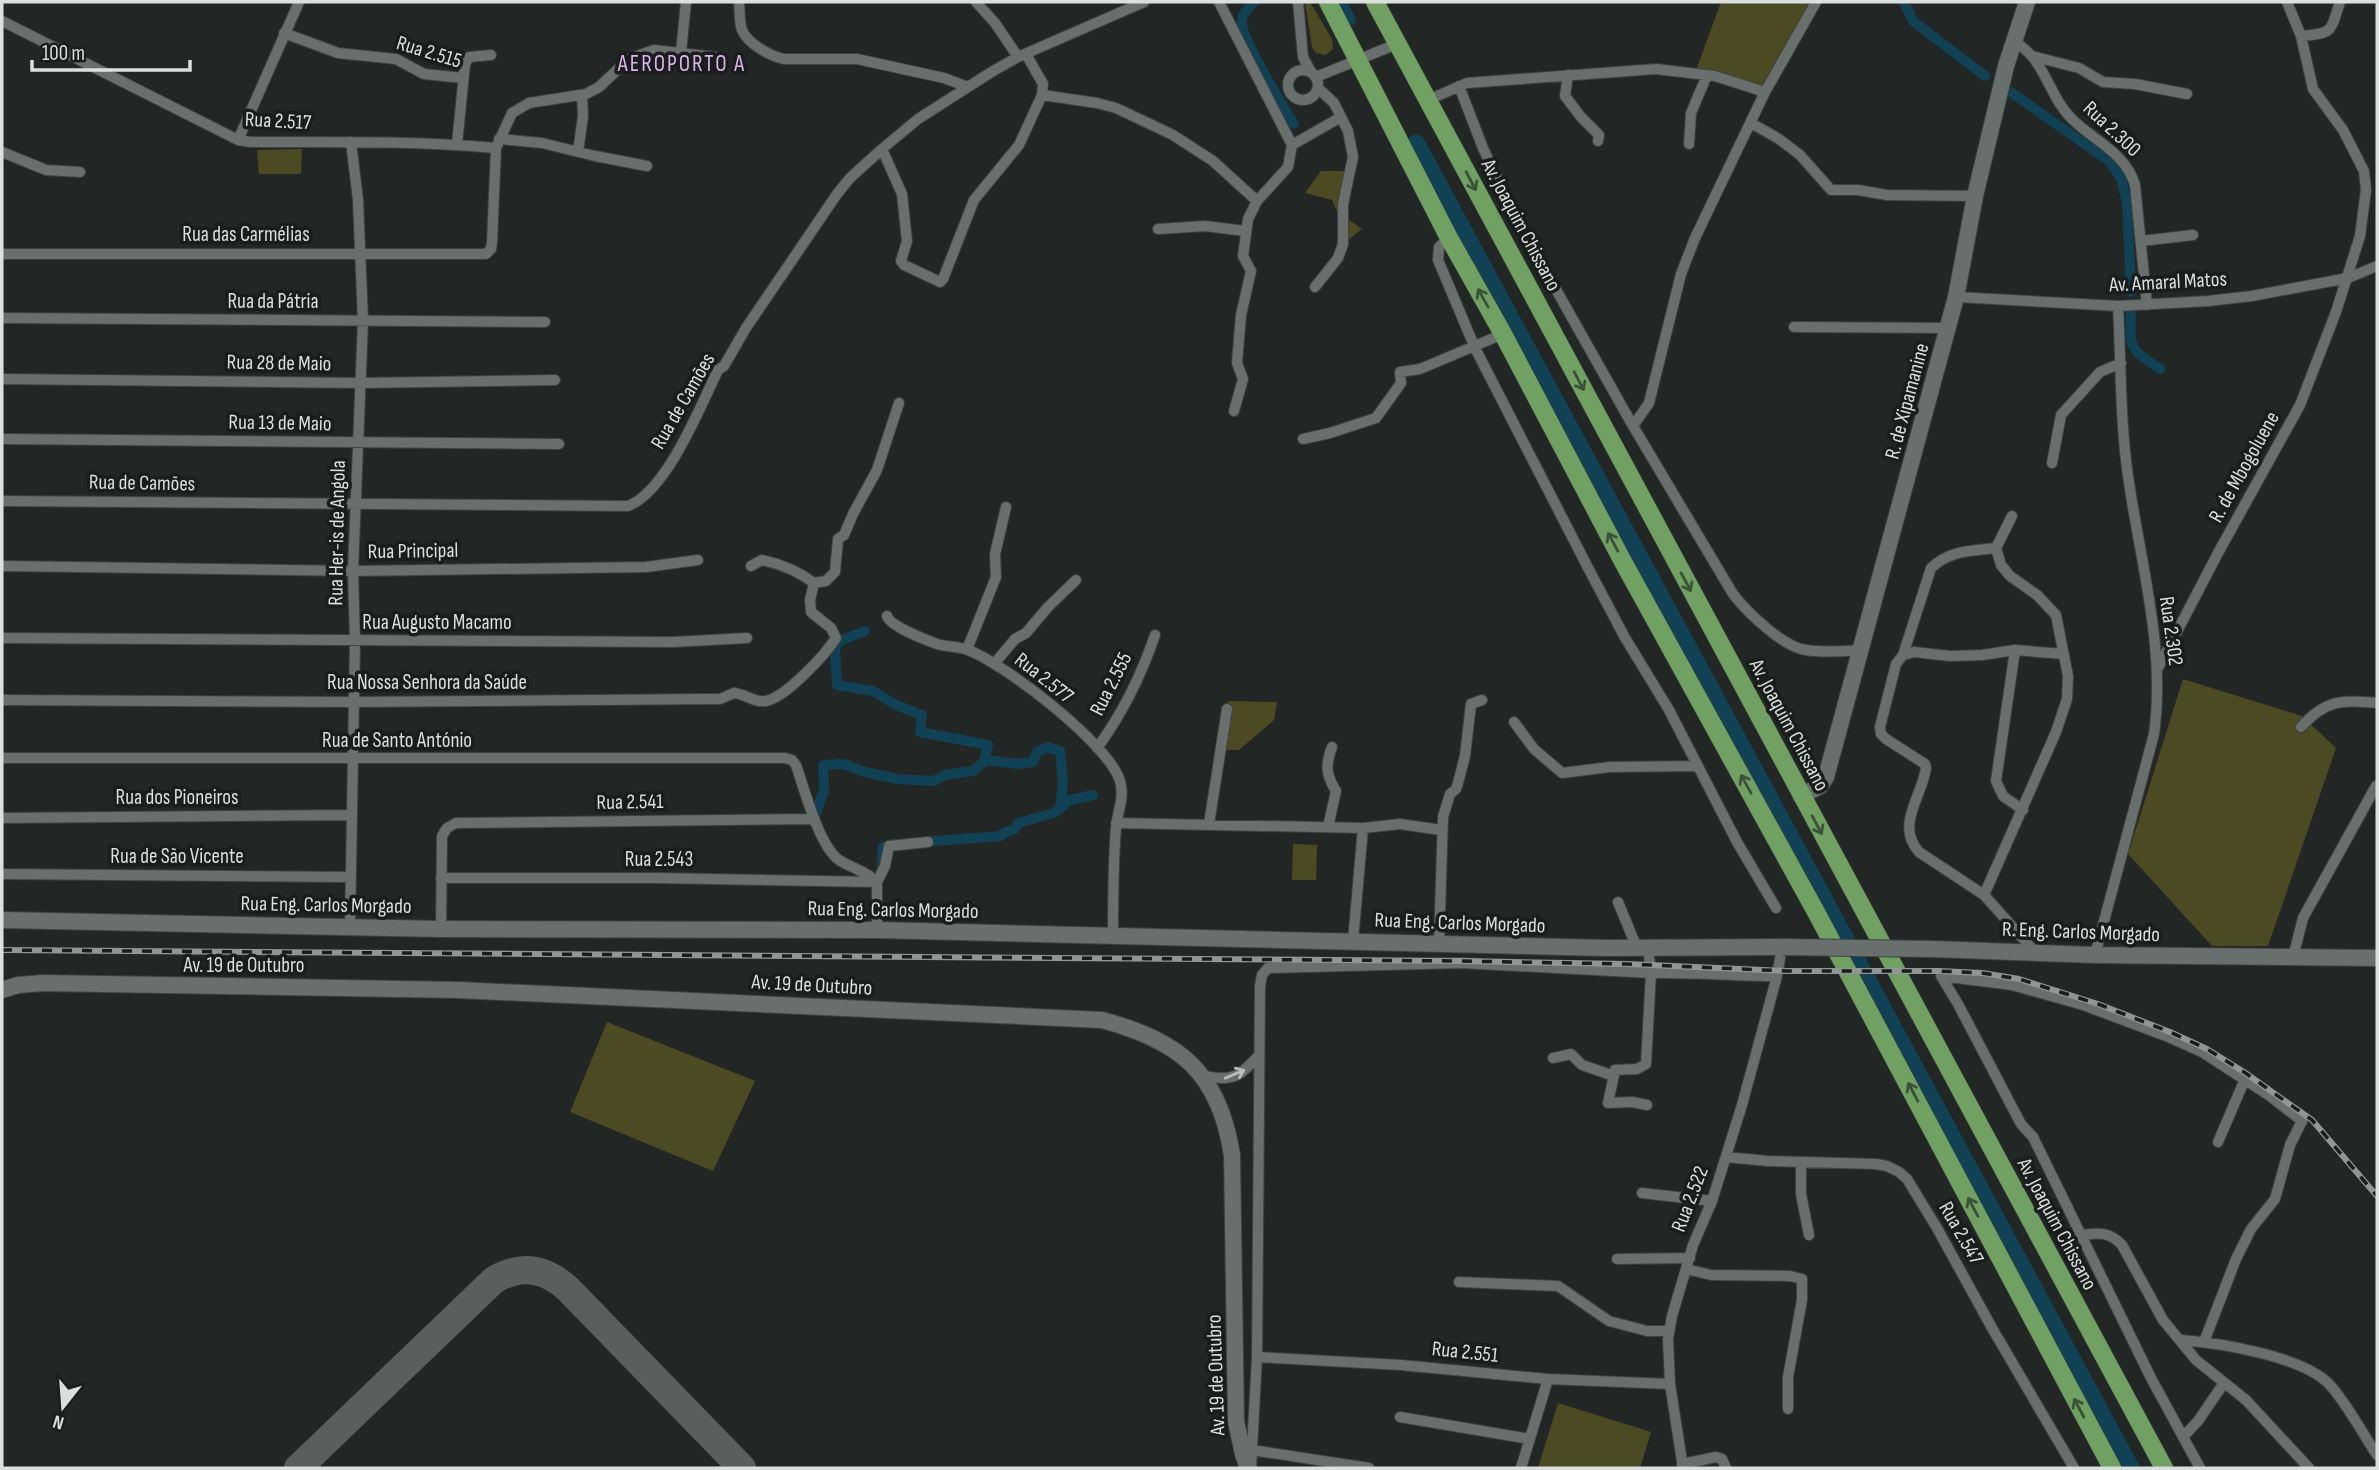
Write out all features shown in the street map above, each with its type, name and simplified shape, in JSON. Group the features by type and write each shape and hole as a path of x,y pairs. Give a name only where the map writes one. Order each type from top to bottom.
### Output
{"main road":[{"path":"1328,2 1449,238 1503,334 1621,558 1810,900 2112,1468"},
{"name":"Av. Joaquim Chissano","path":"1376,3 2164,1468"}],"street":[{"path":"238,140 299,2"},
{"path":"681,52 686,2"},
{"path":"739,2 745,35 772,56 784,59 857,59 944,78 968,87"},
{"path":"883,149 902,194 907,241 901,261 940,282 974,200 1019,145 1042,95 1043,84 976,2"},
{"name":"Rua de Camões","path":"2,501 628,506 640,501 678,452 718,370 724,366 746,328 850,178 918,119 968,87 1022,55 1144,2"},
{"path":"1219,2 1292,145 1288,167 1257,201 1245,231 1243,256 1251,271 1241,315 1237,363 1243,379 1234,411"},
{"path":"1298,2 1303,57 1342,117 1353,157 1343,204 1343,244 1338,258 1315,287"},
{"path":"1633,426 1649,402 1686,259 1765,92 1816,2"},
{"name":"R. de Xipamanine","path":"1801,796 1820,786 1826,777 1948,328 1975,196 2006,66 2027,2"},
{"name":"R. de Mbogoluene","path":"2158,668 2300,405 2348,278 2363,217 2366,177 2343,130 2313,89 2301,36 2287,2"},
{"path":"2301,36 2325,34 2329,31 2340,2"},
{"name":"Rua 2.517","path":"2,21 238,140 541,143 647,166"},
{"name":"Rua 2.515","path":"284,33 338,53 396,59 424,74 463,78 457,144"},
{"name":"Rua 2.300","path":"2014,40 2037,63 2060,106 2131,171 2135,185 2147,305"},
{"path":"1315,79 1399,43"},
{"path":"498,144 517,108 529,103 582,94 599,87 629,59 645,52 654,50 715,57"},
{"path":"463,78 469,57 491,55"},
{"path":"2031,56 2079,68 2103,82 2135,84 2187,94"},
{"path":"1428,100 1467,83 1656,69 1707,75 1765,92"},
{"path":"1568,75 1565,96 1599,135 1598,141"},
{"path":"1689,144 1691,113 1707,75"},
{"path":"1459,86 1483,148 1514,215 1633,426 1733,594 1745,608 1787,644 1804,650 1862,650"},
{"path":"578,152 583,116 582,94"},
{"path":"1042,95 1116,108 1173,135 1213,161 1257,201"},
{"path":"1292,145 1342,117"},
{"path":"1751,122 1800,155 1830,190 1858,190 1887,195 1975,196"},
{"name":"Rua Her-is de Angola","path":"351,142 358,200 363,321 352,571 355,641 351,926"},
{"name":"Rua das Carmélias","path":"2,254 481,254 490,251 492,242 492,203 498,144"},
{"path":"2,152 47,170 80,172"},
{"path":"1158,229 1205,226 1245,231"},
{"path":"2141,241 2193,235"},
{"path":"1449,238 1439,247 1438,260 1475,348 1624,636 1669,710 1737,842 1776,908"},
{"name":"Av. Amaral Matos","path":"1956,297 2118,306 2147,305 2252,296 2348,278 2377,266"},
{"name":"Rua 2.302","path":"2095,955 2154,734 2157,706 2158,668 2126,457 2118,306"},
{"name":"Rua da Pátria","path":"2,318 545,322"},
{"path":"1794,327 1948,328"},
{"path":"1303,439 1376,418 1401,383 1400,372 1420,369 1503,334"},
{"path":"2052,463 2061,415 2100,372 2121,363"},
{"name":"Rua 28 de Maio","path":"2,379 360,383 555,380"},
{"path":"751,566 762,559 789,568 814,583 826,580 835,572 838,539 844,535 877,470 899,403"},
{"name":"Rua 13 de Maio","path":"2,439 559,444"},
{"path":"968,650 995,582 995,554 1006,507"},
{"path":"1984,895 2023,810 2067,699 2068,676 2056,615 2001,565 1996,548 2012,516"},
{"path":"1996,548 1954,553 1931,568 1903,655 1896,664 1880,727 1881,734 1886,739 1925,764 1908,827 1914,847 1984,895 2035,952"},
{"name":"Rua Principal","path":"2,566 352,571 646,567 698,560"},
{"path":"994,664 1015,639 1026,633 1076,580"},
{"name":"Rua Nossa Senhora da Saúde","path":"2,700 354,702 720,699 734,693 764,701 799,679 829,649 836,638 836,633 811,612 810,600 814,583"},
{"name":"Rua 2.577","path":"887,616 889,622 926,639 968,650 1036,692 1097,748 1117,772 1121,784 1121,806 1116,823 1113,935"},
{"name":"Rua 2.555","path":"1097,748 1133,690 1155,635"},
{"name":"Rua Augusto Macamo","path":"2,638 673,642 747,638"},
{"path":"1903,655 1914,652 1950,656 1982,655 2015,650 2063,654"},
{"path":"2015,650 1996,781 2003,796 2023,810"},
{"path":"1438,944 1441,830 1447,802 1456,789 1465,757 1469,709 1471,704 1482,700"},
{"path":"2301,727 2311,715 2330,703 2377,703"},
{"path":"1209,824 1227,709"},
{"path":"1514,722 1534,749 1562,772 1697,766"},
{"path":"1328,827 1336,791 1326,774 1332,747"},
{"name":"Rua de Santo António","path":"2,758 792,760 814,820"},
{"path":"2293,957 2303,918 2376,786"},
{"name":"Rua dos Pioneiros","path":"2,818 352,815"},
{"path":"814,820 831,853 838,860 877,882"},
{"name":"Rua 2.541","path":"441,878 442,836 447,828 456,823 814,820"},
{"path":"1116,823 1363,828 1400,824 1441,830"},
{"path":"1353,942 1363,828"},
{"path":"877,930 877,882 885,866 889,846 928,842"},
{"name":"Rua de São Vicente","path":"2,874 351,877"},
{"path":"441,878 441,929"},
{"name":"Rua 2.543","path":"441,878 877,882"},
{"path":"1618,902 1643,948 1651,973 1646,1064 1637,1069 1617,1069 1608,1103 1632,1102 1647,1105"},
{"name":"Rua Eng. Carlos Morgado","path":"2,920 441,929 877,930 1643,948 1783,947"},
{"name":"R. Eng. Carlos Morgado","path":"1783,947 2095,955 2377,958"},
{"name":"Rua 2.522","path":"1682,1466 1670,1384 1669,1331 1698,1231 1712,1201 1726,1157 1783,947"},
{"path":"1249,1468 1257,1357 1260,986 1262,975 1268,968 1461,963 1651,973 1777,976"},
{"path":"2200,1468 2151,1378 2033,1137 2021,1124 1941,976 2012,985 2083,1005 2202,1052 2245,1079 2302,1121 2290,1145 2275,1199 2251,1229 2236,1259 2204,1342"},
{"name":"Av. 19 de Outubro","path":"2,990 43,983 377,988 1102,1020 1136,1029 1161,1040 1187,1059 1204,1076 1229,1131 1232,1155 1236,1421 1242,1454 1249,1468"},
{"path":"1553,1058 1571,1054 1582,1065 1614,1076"},
{"path":"1204,1076 1221,1080 1233,1078 1244,1072 1259,1055"},
{"path":"2217,1142 2245,1079"},
{"name":"Rua 2.547","path":"1726,1157 1876,1164 1887,1166 1907,1179 2074,1468"},
{"path":"1801,1162 1801,1194 1809,1235"},
{"path":"1642,1193 1712,1201"},
{"path":"2081,1235 2103,1232 2122,1245 2163,1320 2196,1360 2260,1414 2309,1468"},
{"path":"1617,1259 1688,1263 1711,1275 1790,1276 1802,1279 1802,1300 1787,1377 1788,1409"},
{"path":"1459,1282 1558,1286 1609,1321 1647,1331 1669,1331"},
{"path":"2181,1340 2204,1342 2294,1362 2315,1374 2328,1383 2377,1455"},
{"name":"Rua 2.551","path":"1257,1357 1401,1365 1548,1379 1670,1384"},
{"path":"1521,1468 1548,1379"},
{"path":"2183,1437 2198,1421 2224,1382"},
{"path":"1400,1417 1530,1439"},
{"path":"1252,1450 1369,1468"},
{"path":"1682,1466 1716,1457 1722,1459 1726,1468"}],"shaded area":[{"path":"1305,2 1310,2 1332,39 1333,49 1326,55 1316,53 1312,47"},
{"path":"1721,2 1811,2 1756,95 1696,70"},
{"path":"302,149 301,174 259,174 257,150"},
{"path":"1321,171 1349,171 1346,218 1362,229 1341,246 1340,219 1332,200 1305,193"},
{"path":"2183,679 2302,716 2336,748 2268,946 2212,946 2128,854"},
{"path":"1228,701 1277,702 1274,720 1239,750 1220,750"},
{"path":"1293,844 1317,845 1316,880 1292,880"},
{"path":"607,1022 755,1081 713,1171 570,1112"},
{"path":"1558,1403 1651,1432 1640,1468 1538,1468"}],"waterway":[{"path":"1254,2 1246,10 1242,20 1243,28 1263,72 1294,124"},
{"path":"1341,2 1351,20"},
{"path":"1904,2 1913,21 1985,76"},
{"path":"2002,86 2109,161 2121,178 2127,203 2131,292"},
{"path":"1416,144 2130,1468"},
{"path":"2131,313 2134,347 2142,357 2160,369"},
{"path":"865,631 839,641 835,648 837,685 873,691 896,705 922,715 920,732 988,745 984,761"},
{"path":"813,822 824,790 823,765 843,764 897,779 934,781 945,775 973,771 986,760 1017,764 1033,762 1037,752 1048,747 1060,751 1063,782 1060,808"},
{"path":"921,842 1001,836 1015,829 1018,823 1054,813 1070,800 1093,795"},
{"path":"881,871 883,847 894,844"}],"taxiway":[{"path":"298,1468 494,1280 523,1270 551,1276 568,1289 742,1468"}],"railway":[{"path":"2,950 1461,961 1787,971 1982,973 2019,979 2098,1004 2207,1049 2312,1120 2377,1196"}],"district":[{"name":"AEROPORTO A","path":"682,64"}]}
